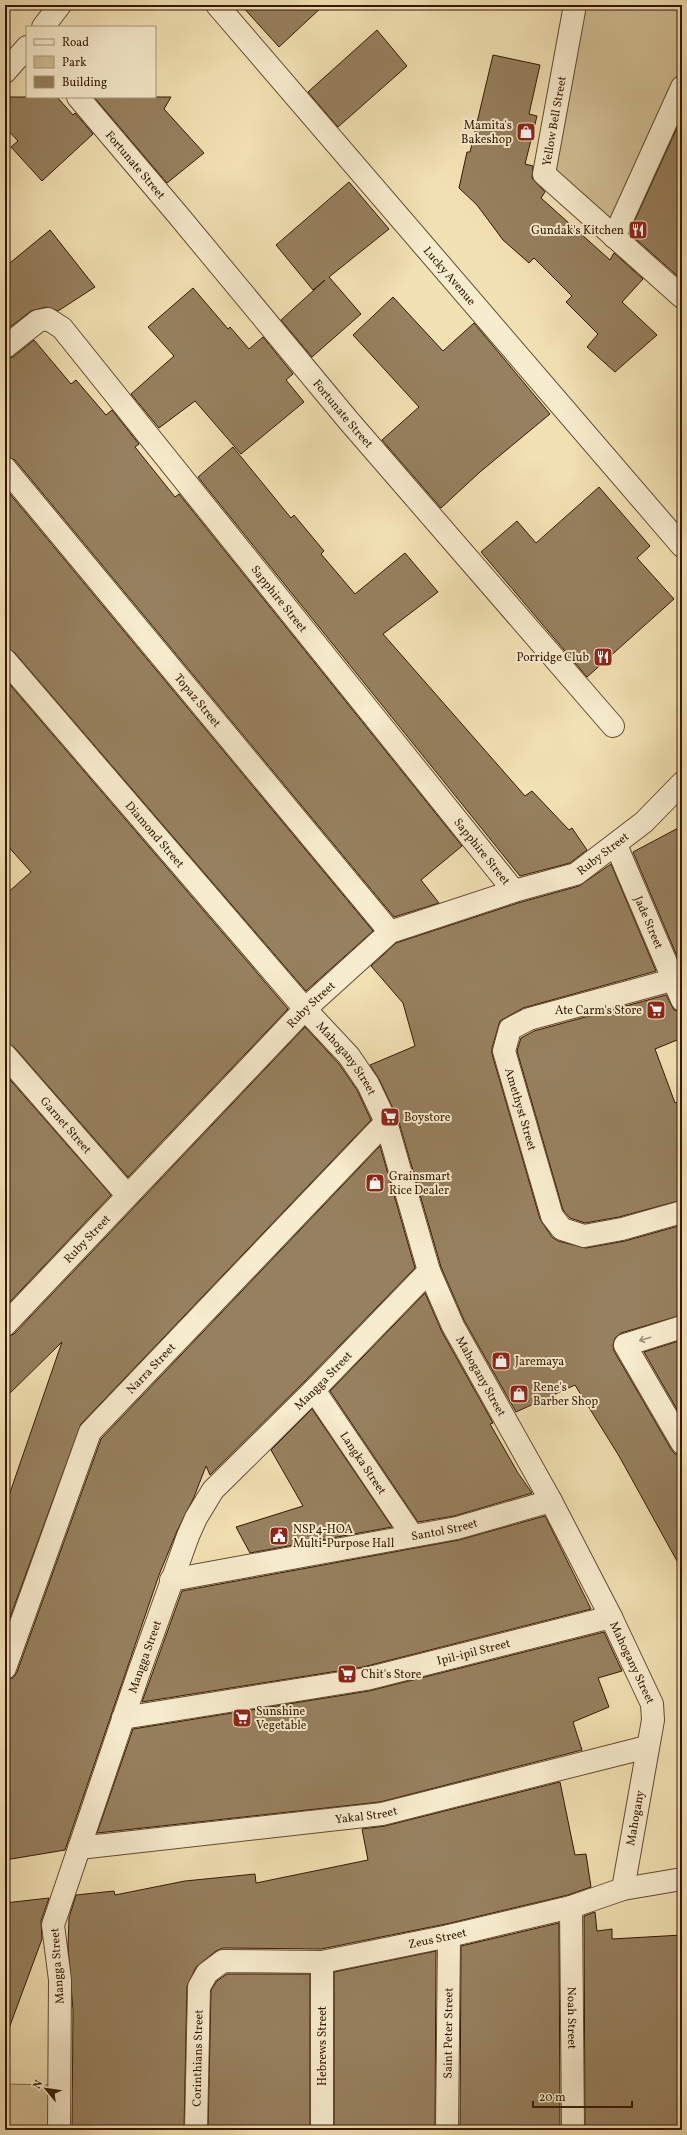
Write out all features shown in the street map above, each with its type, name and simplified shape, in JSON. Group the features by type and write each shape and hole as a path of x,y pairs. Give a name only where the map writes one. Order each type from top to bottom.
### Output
{"street":[{"path":"44,26 60,5"},
{"name":"Lucky Avenue","path":"217,5 682,546"},
{"name":"Yellow Bell Street","path":"575,5 544,174 682,297"},
{"path":"5,72 26,48"},
{"path":"614,237 682,87"},
{"name":"Fortunate Street","path":"79,98 348,420 613,726"},
{"name":"Sapphire Street","path":"5,347 38,321 48,319 62,328 514,891"},
{"name":"Topaz Street","path":"5,468 390,932"},
{"name":"Diamond Street","path":"5,660 305,1008"},
{"name":"Ruby Street","path":"5,1325 305,1008 390,932 514,891 576,874 616,845 644,822 682,783"},
{"name":"Jade Street","path":"616,845 672,980 682,1000"},
{"name":"Amethyst Street","path":"672,980 529,1019 510,1030 504,1051 552,1216 562,1229 584,1236 622,1229 682,1212"},
{"name":"Mahogany Street","path":"305,1008 349,1056 368,1084 386,1122 429,1271 453,1326 551,1501 611,1618 652,1704 653,1720 647,1747"},
{"name":"Garnet Street","path":"5,1054 127,1195"},
{"name":"Narra Street","path":"5,1668 90,1432 386,1122"},
{"name":"Mangga Street","path":"59,2130 60,1980 53,1925 171,1580 196,1518 213,1490 314,1390 429,1271"},
{"path":"682,1327 625,1345 682,1443"},
{"name":"Langka Street","path":"314,1390 412,1535"},
{"name":"Santol Street","path":"171,1580 457,1528 551,1501"},
{"name":"Ipil-ipil Street","path":"123,1718 366,1679 611,1618"},
{"name":"Yakal Street","path":"79,1848 382,1814 647,1747"},
{"name":"Mahogany","path":"623,1889 647,1747"},
{"name":"Zeus Street","path":"199,1987 207,1973 223,1962 322,1962 449,1936 571,1907 623,1889 682,1878"},
{"name":"Noah Street","path":"571,1907 573,2130"},
{"name":"Saint Peter Street","path":"447,2130 449,1936"},
{"name":"Hebrews Street","path":"322,1962 322,2130"},
{"name":"Corinthians Street","path":"196,2130 199,1987"}],"green space":[{"path":"579,5 682,5 682,78 613,232 548,173"},
{"path":"5,2084 56,2085 55,2130 5,2130"}],"building":[{"path":"241,5 324,5 279,47"},
{"path":"377,30 407,66 338,127 308,92"},
{"path":"493,55 540,65 529,114 537,116 525,164 533,166 532,178 545,192 541,198 610,260 614,253 643,279 622,302 657,335 615,372 587,347 598,334 566,302 572,296 534,258 529,263 503,240 477,205 459,188 467,152 470,152"},
{"path":"5,97 58,98 73,115 75,113 93,134 42,181 11,147 18,141 5,127"},
{"path":"171,97 164,109 204,153 167,183 95,98"},
{"path":"682,117 682,280 629,233"},
{"path":"349,182 389,229 329,277 361,314 312,357 281,320 325,280 313,290 276,245"},
{"path":"50,230 95,287 58,311 46,307 31,311 5,331 5,267"},
{"path":"193,288 228,329 230,327 249,349 263,337 293,374 286,380 304,402 241,454 195,401 159,428 131,394 174,356 148,327"},
{"path":"393,297 443,351 474,323 550,414 480,472 441,508 382,440 419,407 353,335"},
{"path":"34,340 71,384 76,380 106,415 112,410 139,444 135,447 175,497 179,494 462,846 421,880 439,903 394,917 15,460 5,456 5,359 13,357"},
{"path":"233,447 291,518 294,515 324,551 321,554 355,594 405,553 438,592 383,634 525,796 532,791 569,830 572,828 587,850 570,863 520,876 198,477"},
{"path":"599,487 650,546 637,558 674,599 587,677 481,552 517,521 536,543"},
{"path":"5,488 373,931 306,991 14,652 5,648"},
{"path":"5,679 288,1009 128,1177 14,1047 5,1043 5,895 31,872 5,843"},
{"path":"682,826 682,968 633,852"},
{"path":"611,864 656,971 523,1008 500,1021 492,1048 492,1054 540,1219 552,1237 558,1241 586,1248 625,1241 682,1225 682,1315 621,1333 615,1338 613,1345 614,1351 671,1449 675,1454 682,1455 682,1570 619,1456 575,1385 516,1412 464,1320 441,1267 398,1119 379,1079 370,1065 415,1046 403,1003 371,966 396,943 518,903 579,886"},
{"path":"666,995 674,1010 682,1012 682,1038 655,1049 675,1103 682,1101 682,1200 619,1217 585,1223 570,1218 563,1210 517,1051 521,1038 534,1031"},
{"path":"305,1027 339,1064 357,1090 371,1120 81,1424 5,1631 5,1507 62,1342 5,1398 5,1337 14,1334"},
{"path":"5,1074 111,1195 5,1307"},
{"path":"380,1146 415,1268 305,1381 210,1475 206,1466 194,1497 177,1531 159,1575 65,1850 5,1860 5,1680 13,1678 17,1672 101,1439"},
{"path":"425,1293 442,1332 493,1423 490,1424 518,1473 532,1493 454,1516 418,1522 330,1391"},
{"path":"682,1340 682,1418 644,1352"},
{"path":"312,1409 392,1527 250,1553 236,1527 303,1506 271,1450"},
{"path":"545,1516 591,1609 363,1667 142,1702 182,1591 459,1540"},
{"path":"604,1632 622,1671 598,1678 609,1707 573,1722 582,1750 380,1802 97,1833 133,1729 369,1691"},
{"path":"560,1782 575,1855 586,1854 591,1887 568,1895 446,1924 321,1949 223,1948 216,1951 196,1967 187,1986 184,2130 72,2130 73,2010 68,1947 69,1918 76,1895 114,1891 115,1895 185,1881 255,1874 256,1883 368,1860 362,1829 385,1826"},
{"path":"49,1898 41,1921 42,1939 8,2031 5,2031 5,1903"},
{"path":"595,1912 597,1931 612,1929 612,1939 682,1935 682,2130 585,2130 584,1916"},
{"path":"559,1923 560,2130 460,2130 461,1946"},
{"path":"436,1951 435,2130 334,2130 334,1972"},
{"path":"227,1974 310,1974 310,2130 208,2130 211,1990 217,1981"}],"place":[{"name":"Mamita's Bakeshop","path":"526,132"},
{"name":"Gundak's Kitchen","path":"638,230"},
{"name":"Porridge Club","path":"603,657"},
{"name":"Ate Carm's Store","path":"656,1010"},
{"name":"Boystore","path":"390,1117"},
{"name":"Grainsmart Rice Dealer","path":"375,1183"},
{"name":"Jaremaya","path":"501,1361"},
{"name":"Rene's Barber Shop","path":"519,1394"},
{"name":"NSP4-HOA Multi-Purpose Hall","path":"279,1536"},
{"name":"Chit's Store","path":"347,1674"},
{"name":"Sunshine Vegetable","path":"242,1718"}]}
